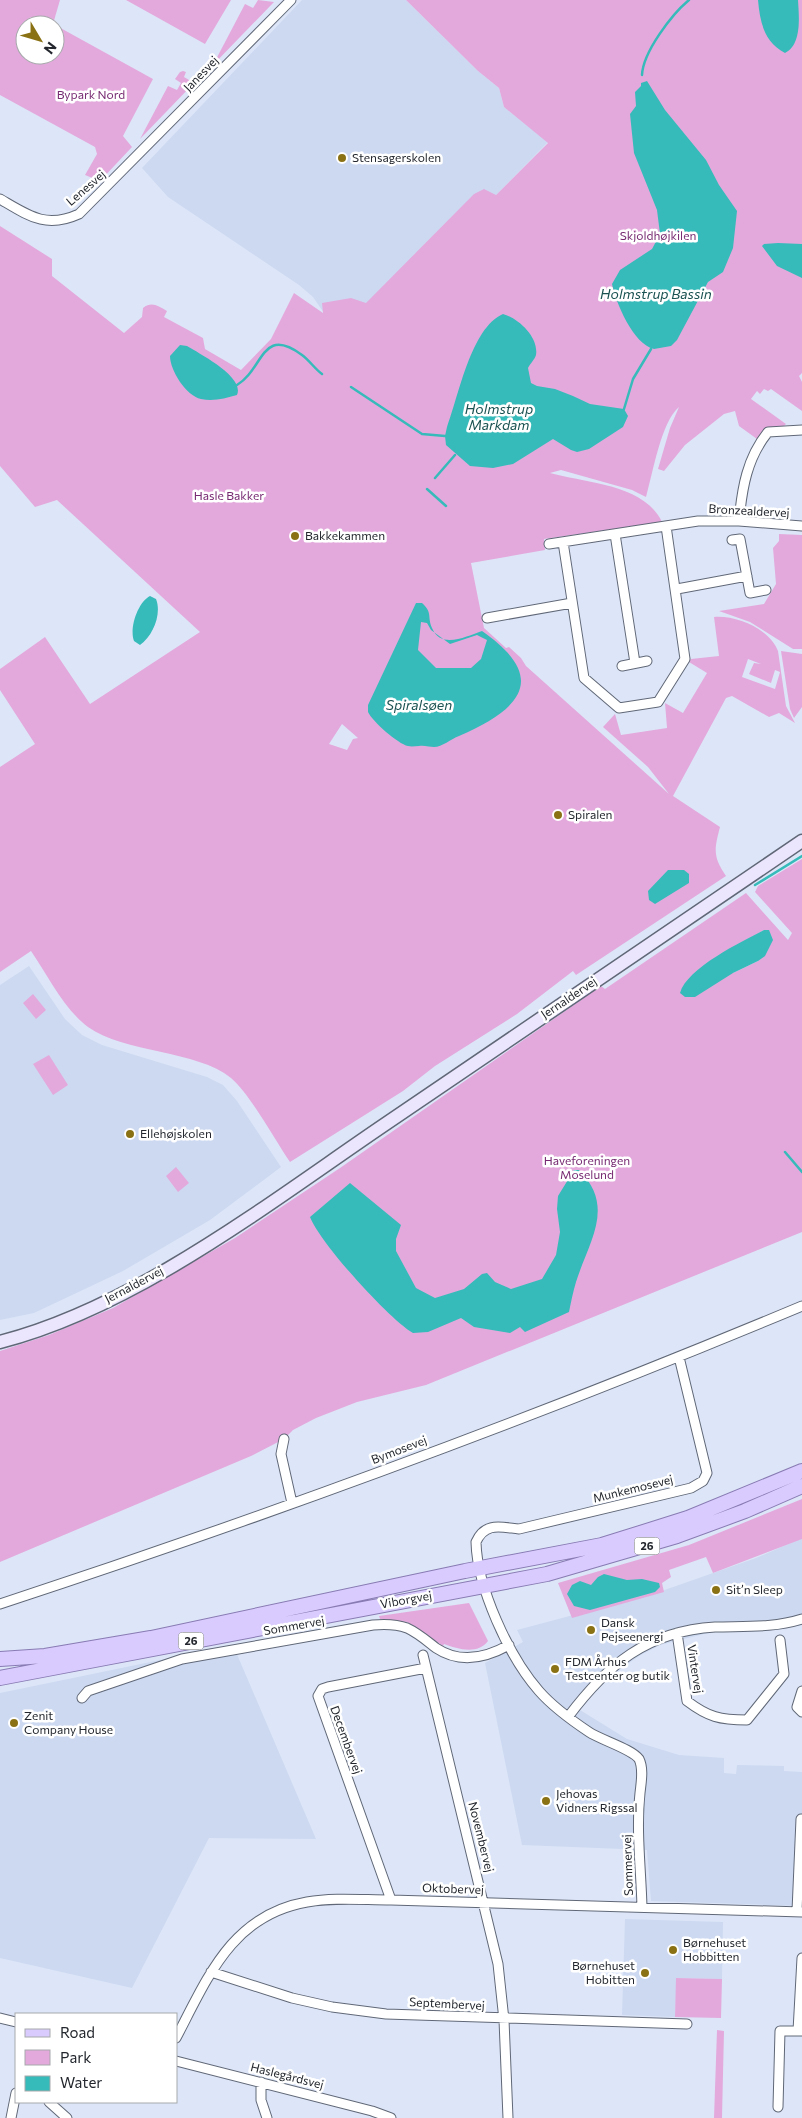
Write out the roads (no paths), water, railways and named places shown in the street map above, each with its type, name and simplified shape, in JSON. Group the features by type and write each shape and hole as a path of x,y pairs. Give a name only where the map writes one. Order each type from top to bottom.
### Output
{"main road":[{"name":"Viborgvej","path":"0,1659 45,1656 151,1638 481,1568 559,1554 632,1537 730,1502 802,1471"},
{"name":"Viborgvej","path":"0,1678 556,1572 678,1536 745,1511 802,1486"}],"street":[{"name":"Janesvej","path":"130,165 291,0"},
{"name":"Lenesvej","path":"0,199 46,221 64,221 79,214 130,165"},
{"path":"739,521 748,466 759,443 768,432 802,430"},
{"name":"Bronzealdervej","path":"549,544 698,521 739,521 802,526"},
{"path":"563,542 584,678 615,705 625,708 658,702 686,659 677,589 666,526"},
{"path":"615,534 635,663"},
{"path":"732,540 740,539 750,593 766,590"},
{"path":"677,589 747,576"},
{"path":"487,618 572,603"},
{"path":"622,666 647,661"},
{"name":"Jernaldervej","path":"0,1342 52,1324 124,1291 197,1250 258,1210 297,1177 337,1157 802,841"},
{"name":"Bymosevej","path":"0,1604 292,1503 679,1358 802,1306"},
{"name":"Munkemosevej","path":"481,1568 476,1542 483,1530 490,1527 519,1530 691,1488 703,1481 707,1473 679,1358"},
{"path":"284,1439 281,1454 292,1503"},
{"name":"Sommervej","path":"481,1568 490,1607 509,1645 538,1690 568,1717 595,1736 630,1752 639,1760 642,1771 638,1822 642,1907"},
{"name":"Vintervej","path":"568,1717 596,1680 609,1669 636,1651 677,1633 697,1629 752,1626 802,1619"},
{"name":"Sommervej","path":"82,1698 88,1691 172,1661 373,1625 390,1624 407,1628 442,1651 460,1657 484,1656 509,1645"},
{"name":"Vintervej","path":"677,1633 687,1701 706,1715 729,1720 747,1720 784,1674 780,1640"},
{"name":"Novembervej","path":"423,1655 485,1903 498,1964 504,2020 508,2118"},
{"name":"Decembervej","path":"391,1900 318,1696 322,1689 328,1686 426,1668"},
{"path":"802,1690 797,1707 802,1712"},
{"name":"Oktobervej","path":"178,2034 218,1959 240,1934 254,1923 287,1906 330,1899 800,1911 801,1819"},
{"path":"778,2107 780,2031 800,2031 802,1958"},
{"name":"Septembervej","path":"211,1972 266,1991 332,2007 386,2014 504,2020 687,2024"},
{"path":"0,2018 15,2022"},
{"name":"Haslegårdsvej","path":"178,2061 372,2111 391,2118"},
{"path":"261,2082 260,2100 267,2118"},
{"path":"11,2118 15,2098"},
{"path":"50,2103 67,2118"}],"water":[{"path":"758,0 798,0 799,22 797,37 794,44 785,53 772,43 764,31"},
{"name":"Holmstrup Bassin","path":"647,81 665,110 706,160 719,185 737,211 733,248 723,272 708,282 677,340 671,346 654,349 646,346 639,339 627,322 617,301 612,284 620,270 652,249 660,234 657,210 634,153 630,114 636,106 635,92 641,86 641,83"},
{"path":"764,244 802,244 802,278 777,266 762,246"},
{"name":"Holmstrup Markdam","path":"503,314 521,324 531,335 534,342 536,355 528,368 531,383 555,389 590,404 624,409 628,416 623,427 589,449 577,452 553,439 513,464 493,468 470,466 446,445 447,427 474,347 482,333"},
{"path":"180,345 187,346 201,354 228,374 238,388 237,395 210,400 195,397 190,393 180,382 171,362 170,356"},
{"path":"150,596 156,599 158,605 157,618 149,636 140,645 134,641 134,623 138,609"},
{"name":"Spiralsøen","path":"416,603 422,603 428,609 435,633 427,623 421,622 418,650 436,668 471,668 481,659 487,640 477,635 450,644 443,639 455,640 482,631 503,648 516,664 521,678 519,692 511,704 498,715 437,747 409,746 398,741 370,716 368,705"},
{"path":"668,870 684,870 689,874 689,883 655,904 649,900 648,891"},
{"path":"764,930 769,930 773,940 765,956 733,973 695,997 685,997 680,993 693,974 704,965"},
{"path":"574,1170 579,1170 590,1184 596,1197 598,1211 592,1238 576,1282 569,1312 525,1332 520,1327 510,1333 474,1327 461,1318 428,1332 413,1333 388,1313 356,1280 316,1229 310,1217 350,1183 401,1225 396,1239 396,1251 416,1288 435,1298 464,1289 482,1274 487,1273 495,1282 511,1289 542,1279 556,1255 560,1232 557,1209 558,1196"},
{"path":"604,1574 627,1580 642,1579 659,1583 660,1587 655,1592 590,1610 574,1606 567,1594 572,1585 580,1581 591,1585 598,1577"}],"waterway":[{"path":"642,75 647,56 653,45 667,24 689,0"},
{"path":"237,385 246,378 264,353 271,347 278,345 289,347 302,355 322,374"},
{"path":"624,409 633,379 651,349"},
{"path":"351,387 422,434 445,436"},
{"path":"435,478 455,455"},
{"path":"427,489 446,506"},
{"path":"755,885 802,856"},
{"path":"785,1152 802,1172"}],"place":[{"name":"Stensagerskolen","path":"342,158"},
{"name":"Bakkekammen","path":"295,536"},
{"name":"Spiralen","path":"558,815"},
{"name":"Ellehøjskolen","path":"130,1134"},
{"name":"Sit’n Sleep","path":"716,1590"},
{"name":"Dansk Pejseenergi","path":"591,1630"},
{"name":"FDM Århus Testcenter og butik","path":"555,1669"},
{"name":"Zenit Company House","path":"14,1723"},
{"name":"Jehovas Vidners Rigssal","path":"546,1801"},
{"name":"Børnehuset Hobbitten","path":"673,1950"},
{"name":"Børnehuset Hobitten","path":"645,1973"}],"park label":[{"name":"Bypark Nord","path":"91,95"},
{"name":"Skjoldhøjkilen","path":"658,236"},
{"name":"Hasle Bakker","path":"229,496"},
{"name":"Haveforeningen Moselund","path":"587,1168"}]}
